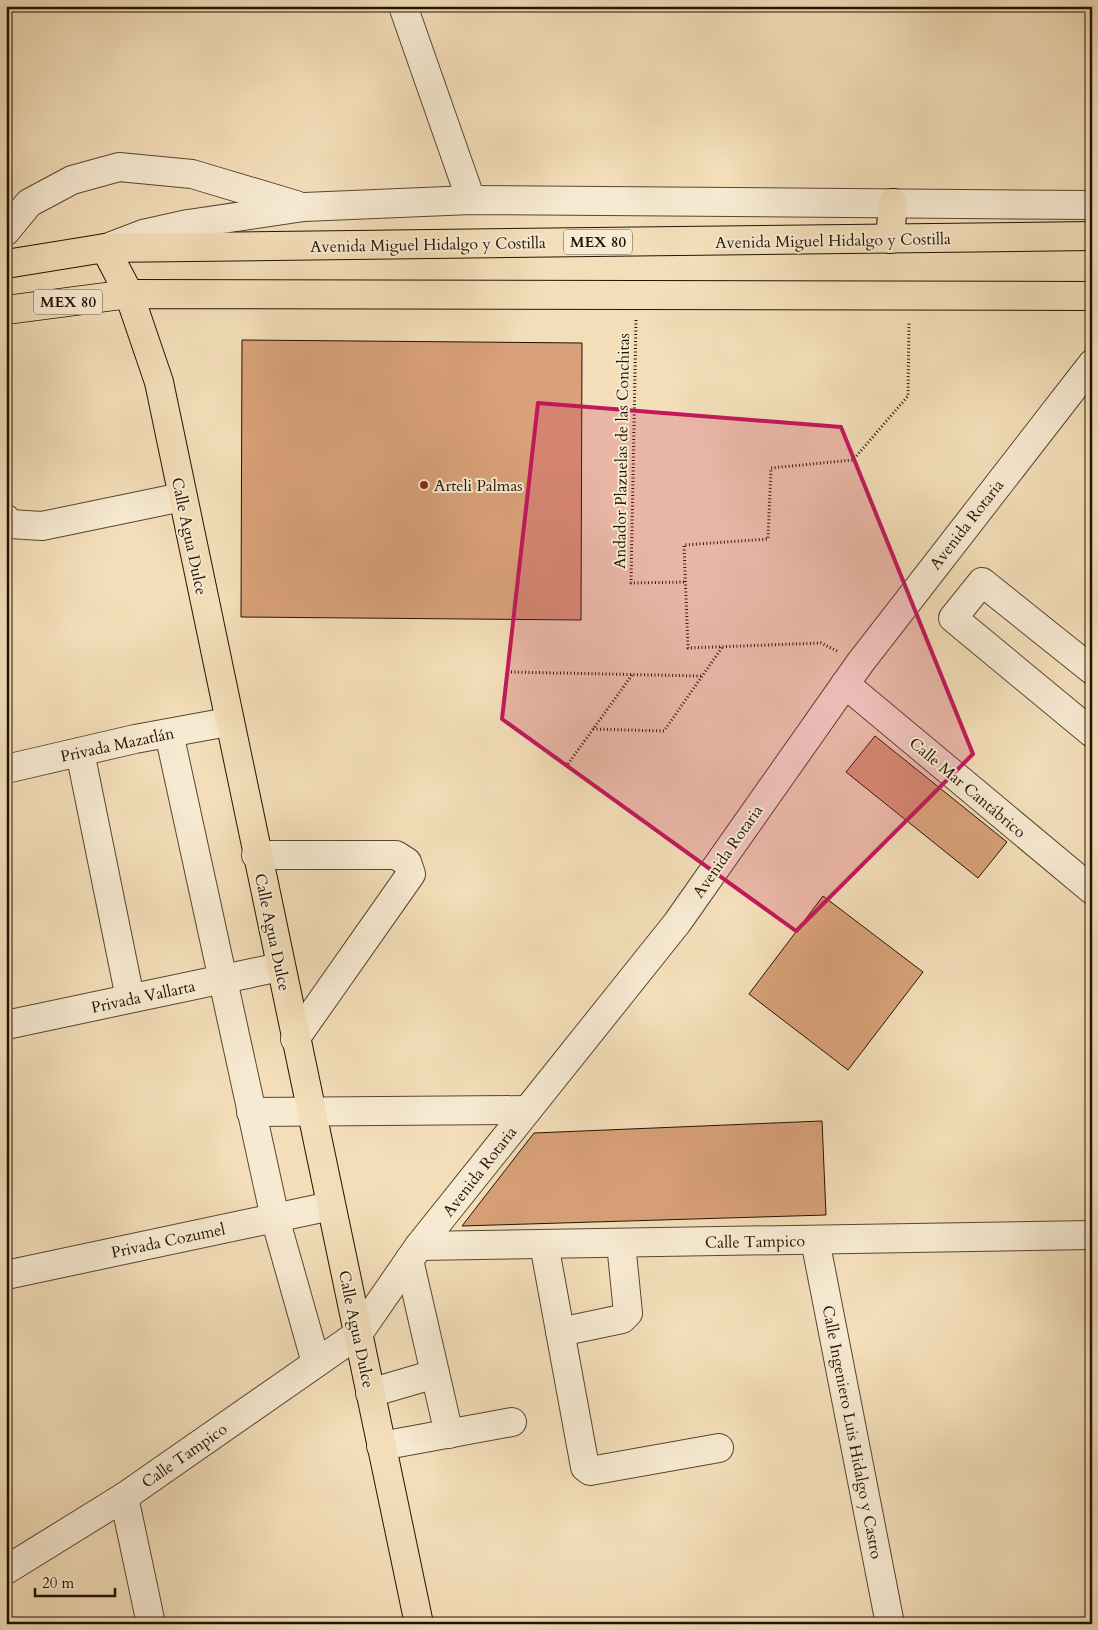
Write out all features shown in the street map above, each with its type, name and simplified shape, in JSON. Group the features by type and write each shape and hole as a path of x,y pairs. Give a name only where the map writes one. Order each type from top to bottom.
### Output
{"main road":[{"path":"890,239 893,203"},
{"name":"Avenida Miguel Hidalgo y Costilla","path":"6,264 105,248 1092,236"},
{"name":"Calle Agua Dulce","path":"105,248 129,294 158,382 419,1624"},
{"name":"MEX 80","path":"6,310 129,294 1092,296"}],"street":[{"path":"403,6 471,200"},
{"path":"6,231 29,204 72,180 119,167 192,174 304,207"},
{"path":"105,248 142,234 179,226 304,207 471,200 1092,205"},
{"name":"Avenida Rotaria","path":"358,1334 414,1253 677,923 852,673 1092,364"},
{"path":"6,519 10,524 42,526 182,497"},
{"path":"1092,670 982,582 952,618 1092,733"},
{"name":"Calle Mar Cantábrico","path":"852,673 1092,890"},
{"name":"Privada Mazatlán","path":"6,769 228,722"},
{"path":"169,733 275,1218 316,1363"},
{"path":"80,752 130,998"},
{"path":"256,855 396,855 407,862 411,874 295,1039"},
{"name":"Privada Vallarta","path":"6,1025 280,967"},
{"path":"252,1112 527,1110"},
{"name":"Privada Cozumel","path":"6,1274 331,1206"},
{"name":"Calle Tampico","path":"414,1253 544,1244 1092,1235"},
{"name":"Calle Ingeniero Luis Hidalgo y Castro","path":"815,1240 890,1624"},
{"path":"560,1332 622,1319 628,1313 621,1243"},
{"path":"544,1244 585,1467 590,1471 719,1448"},
{"path":"414,1253 435,1374 449,1434"},
{"name":"Calle Tampico","path":"6,1570 124,1497 358,1334"},
{"path":"370,1393 435,1374"},
{"path":"381,1446 512,1422"},
{"path":"124,1497 151,1624"}],"path":[{"name":"Andador Plazuelas de las Conchitas","path":"636,295 631,583 686,582"},
{"path":"852,673 821,643 688,648 684,545 768,539 771,468 852,460 908,396 910,297"},
{"path":"593,729 664,731 723,646"},
{"path":"511,672 702,676"},
{"path":"568,764 633,675"}],"highlighted area":[{"path":"538,403 841,427 973,754 796,931 502,719"}],"building":[{"path":"242,340 582,343 581,620 241,617"},
{"path":"875,736 1007,842 978,878 846,772"},
{"path":"823,896 923,972 848,1070 749,994"},
{"path":"822,1121 826,1215 462,1226 534,1133"}],"place":[{"name":"Arteli Palmas","path":"424,485"}]}
